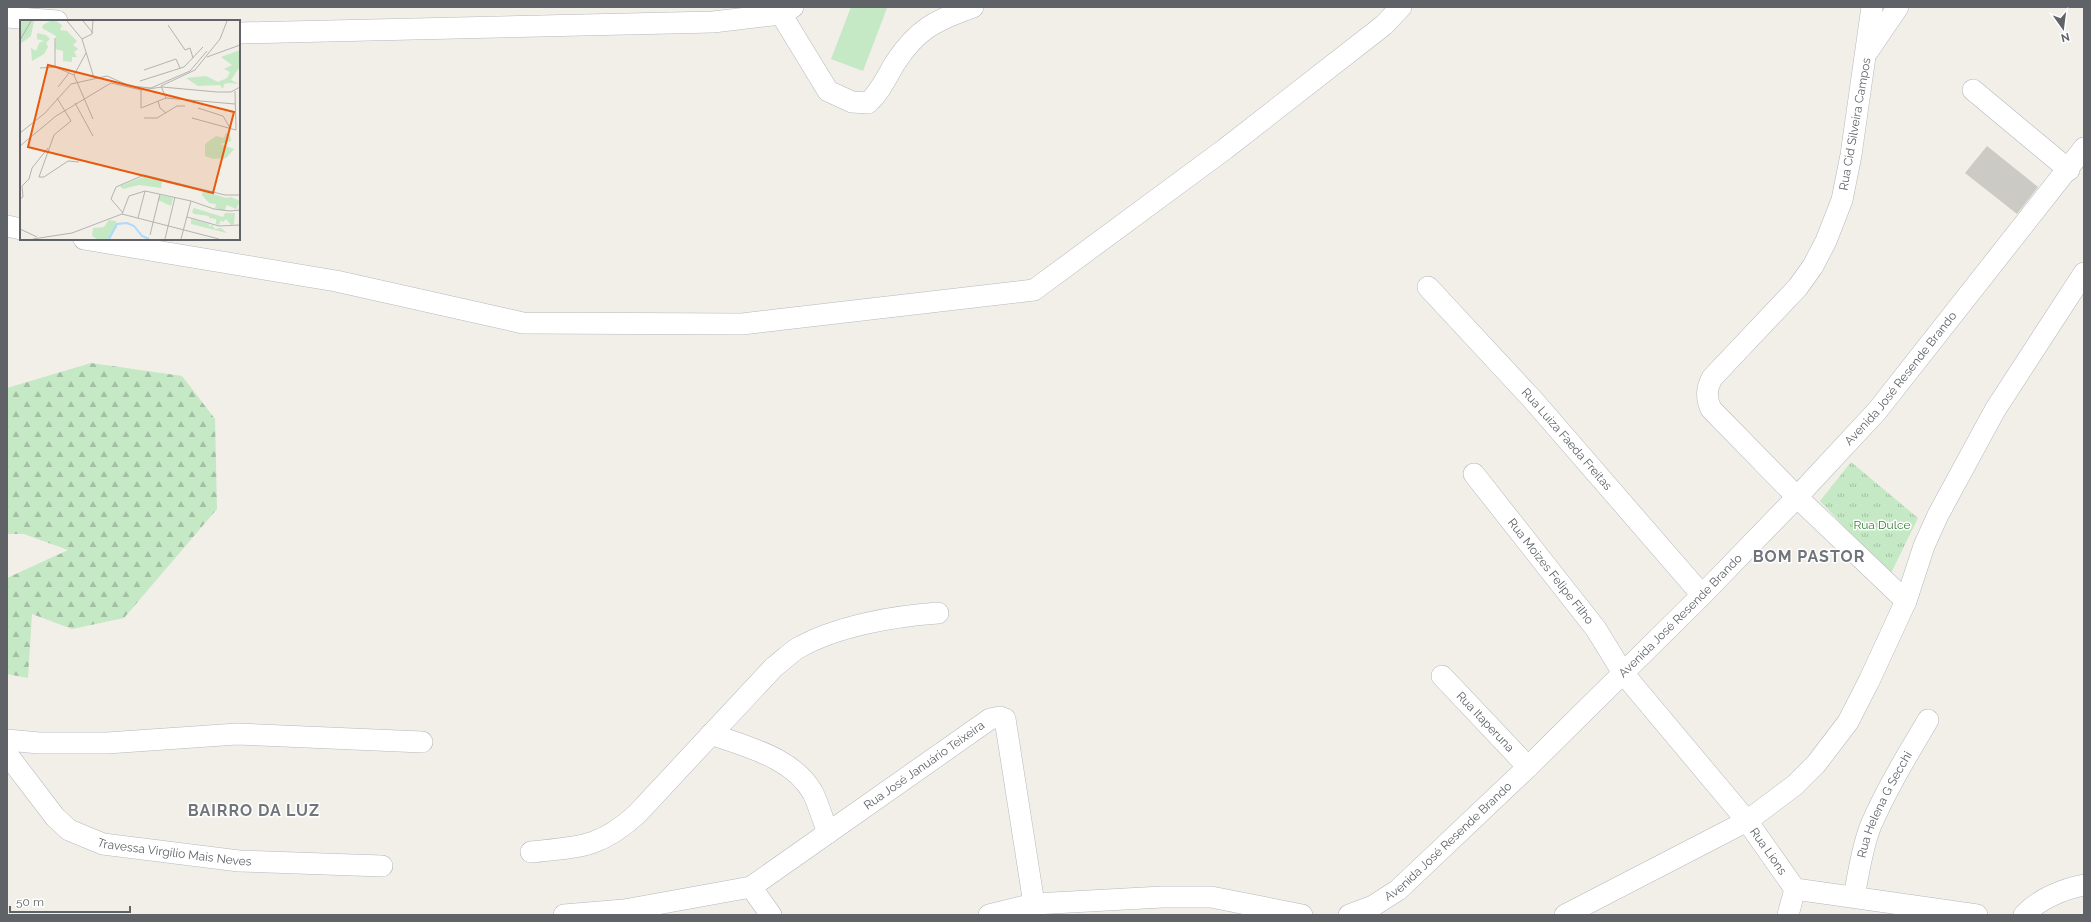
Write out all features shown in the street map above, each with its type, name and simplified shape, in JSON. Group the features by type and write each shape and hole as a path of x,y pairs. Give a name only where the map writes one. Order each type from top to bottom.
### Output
{"street":[{"path":"240,33 713,22 787,10 828,90 852,102 868,103 878,94 911,40 942,18 973,7"},
{"path":"90,240 336,281 523,323 742,324 1034,290 1231,145 1384,25 1401,7"},
{"name":"Rua Cid Silveira Campos","path":"1797,497 1711,410 1707,397 1708,384 1798,287 1813,266 1826,241 1842,200 1851,155 1872,7"},
{"path":"1866,53 1898,7"},
{"path":"7,18 40,20"},
{"path":"1973,90 2069,170"},
{"name":"Avenida José Resende Brando","path":"1348,915 1373,906 1398,890 1528,767 1702,595 1797,497 1877,411 2069,170 2084,148"},
{"path":"7,226 20,228"},
{"path":"1572,914 1674,858 1747,821 1795,785 1816,764 1848,722 1906,601 1924,546 1972,452 1995,410 2084,273"},
{"name":"Rua Luiza Faeda Freitas","path":"1428,288 1538,406 1702,595"},
{"name":"Rua Moizes Felipe Filho","path":"1474,474 1596,629 1623,673"},
{"path":"1797,497 1906,601"},
{"path":"531,852 578,847 595,842 619,831 637,814 774,667 798,648 826,636 863,624 904,615 938,613"},
{"name":"Rua Lions","path":"1623,673 1747,821 1795,889"},
{"name":"Rua Itaperuna","path":"1442,676 1528,767"},
{"name":"Rua José Januário Teixeira","path":"751,887 990,719 1000,717 1005,719 1034,904"},
{"name":"Rua Helena G Secchi","path":"1854,896 1863,852 1871,825 1893,779 1928,720"},
{"path":"7,740 39,743 107,743 238,734 422,742"},
{"path":"711,734 776,758 803,780 812,793 828,834"},
{"name":"Travessa Virgílio Mais Neves","path":"7,754 56,817 69,830 103,844 239,861 382,866"},
{"path":"2024,915 2031,908 2055,894 2084,885"},
{"path":"564,915 624,910 751,887 771,915"},
{"path":"1788,915 1795,889 1854,896 1977,915"},
{"path":"989,915 1034,904 1162,897 1211,897 1302,915"}],"green space":[{"path":"851,7 887,8 863,71 831,59"},
{"path":"91,363 182,376 215,419 217,509 124,618 72,629 32,614 28,678 7,674 7,578 68,550 24,534 7,534 7,388"},
{"name":"Rua Dulce","path":"1851,462 1918,518 1890,575 1820,501"}],"building":[{"path":"1987,146 2038,187 2017,214 1965,173"}],"district":[{"name":"BOM PASTOR","path":"1809,556"},
{"name":"BAIRRO DA LUZ","path":"254,810"}]}
